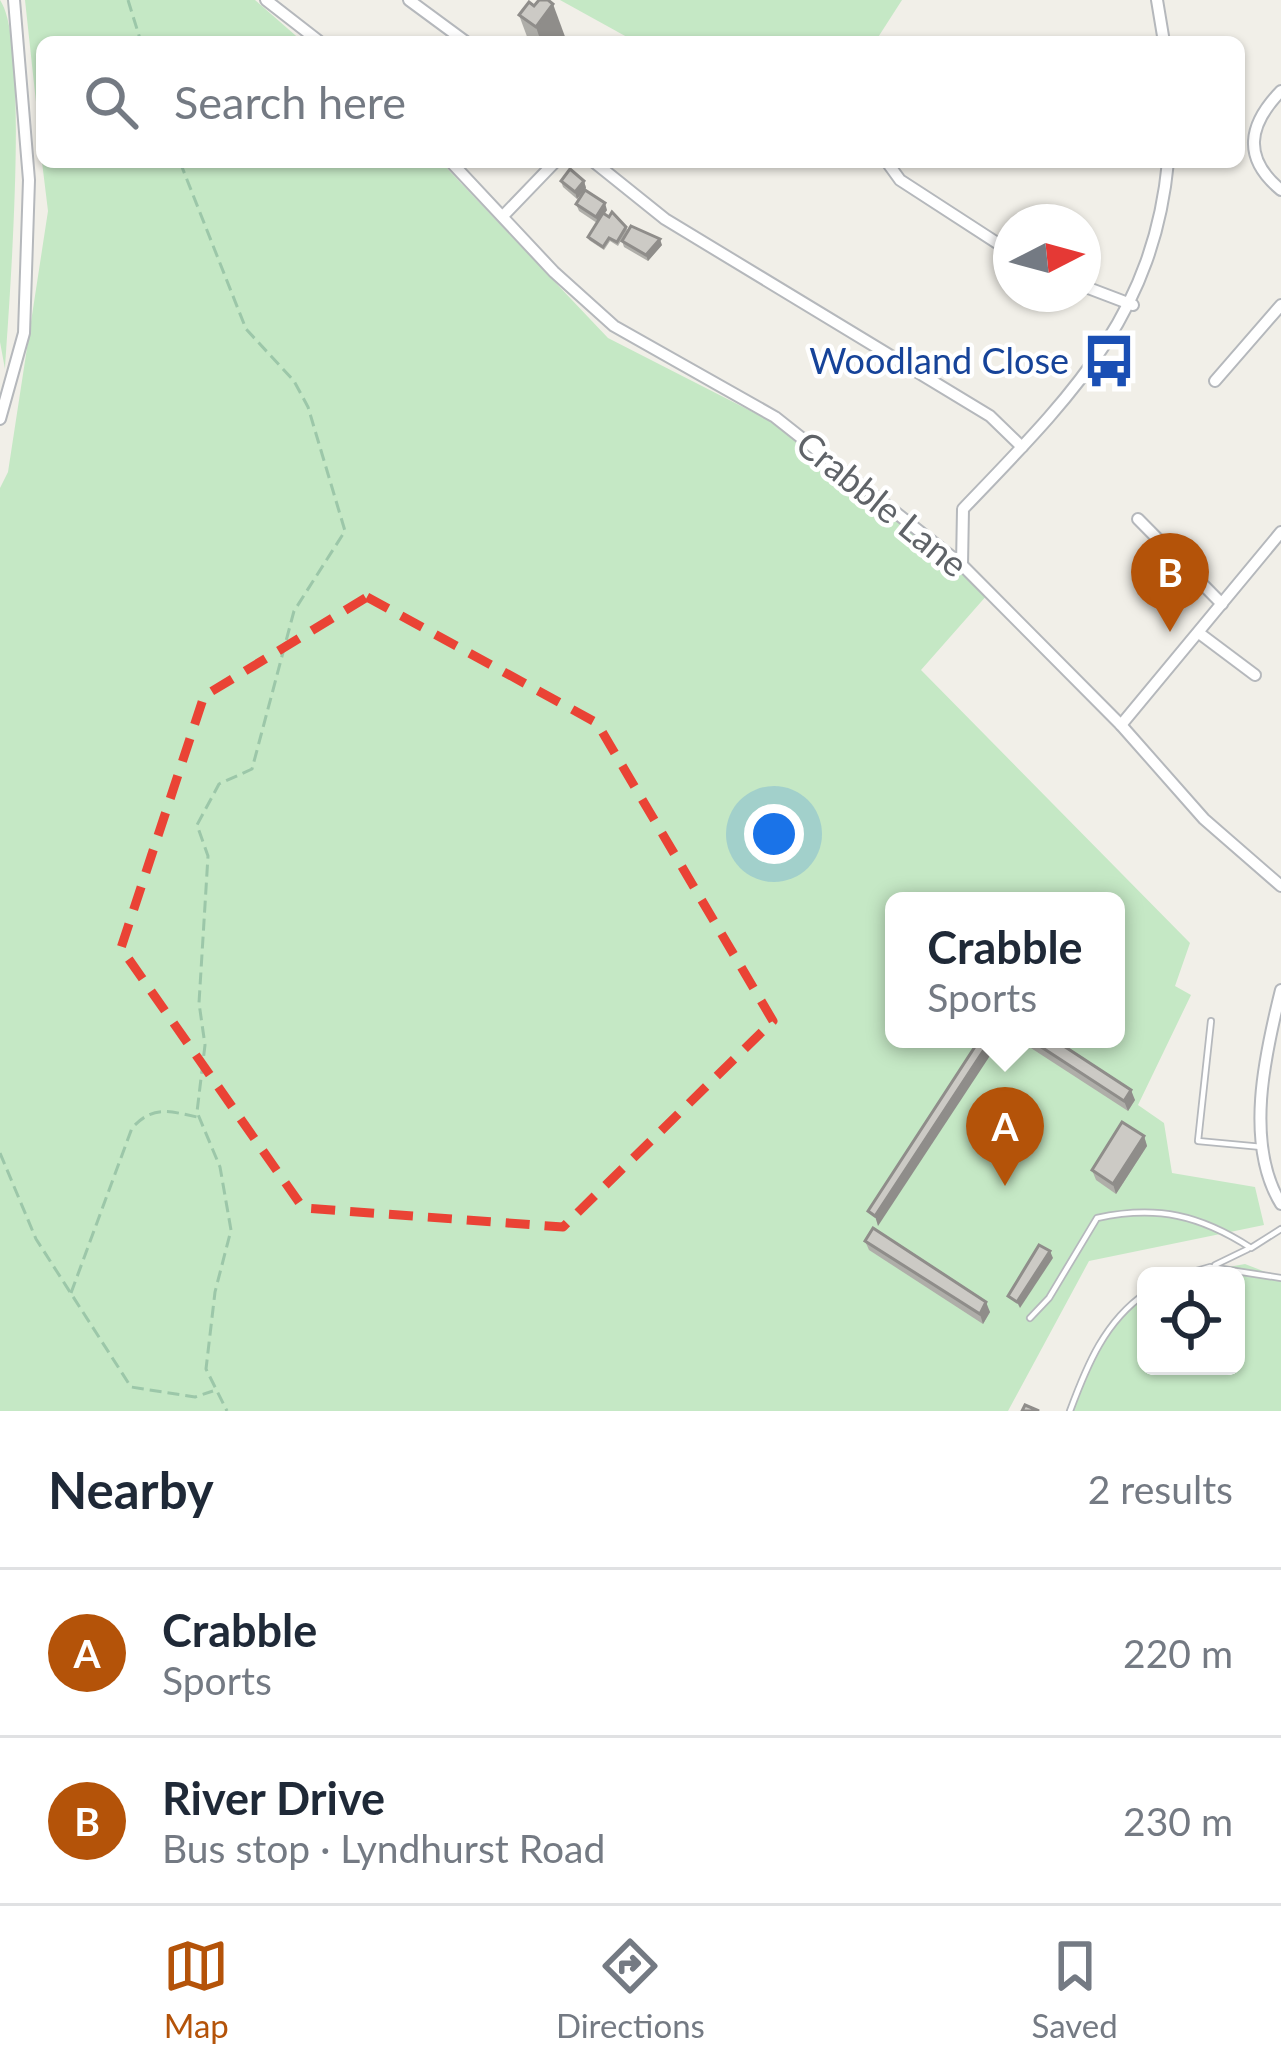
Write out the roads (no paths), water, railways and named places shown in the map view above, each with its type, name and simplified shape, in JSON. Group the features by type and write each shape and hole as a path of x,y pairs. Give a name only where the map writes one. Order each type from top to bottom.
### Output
{"street":[{"path":"0,419 24,333 28,202 14,0"},
{"path":"266,0 312,36"},
{"path":"409,0 458,36"},
{"path":"1156,0 1163,36"},
{"path":"1281,91 1261,111 1252,137 1259,168 1281,190"},
{"name":"Crabble Lane","path":"457,168 554,272 614,326 775,417 962,565 1120,725 1204,819 1281,886"},
{"path":"504,215 550,168"},
{"path":"601,168 664,219 990,416 1022,446"},
{"path":"891,168 900,180 993,240"},
{"path":"962,565 962,508 1022,446 1132,305 1153,247 1167,168"},
{"path":"1101,293 1132,305"},
{"path":"1215,381 1281,305"},
{"path":"1138,519 1222,604"},
{"path":"1120,725 1281,532"},
{"path":"1198,633 1255,675"},
{"path":"1281,990 1262,1100 1266,1174 1281,1204"}],"lane":[{"path":"1210,1021 1198,1141 1262,1147"},
{"path":"1030,1318 1039,1314 1097,1218 1124,1212 1186,1213 1251,1248"},
{"path":"1210,1267 1281,1229"},
{"path":"1245,1272 1281,1278"},
{"path":"1070,1411 1086,1369 1120,1311 1137,1299"}],"place":[{"name":"Woodland Close","path":"1109,361"},
{"name":"River Drive","path":"1170,632"},
{"name":"Crabble","path":"1005,1186"}]}
